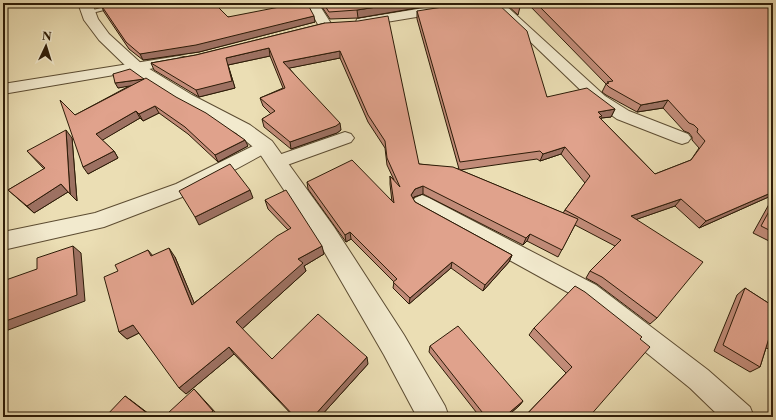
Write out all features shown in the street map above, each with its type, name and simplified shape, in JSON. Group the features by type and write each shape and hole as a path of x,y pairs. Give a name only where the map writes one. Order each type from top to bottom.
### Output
{"street":[{"path":"312,3 324,26"},
{"path":"496,3 599,99 623,115 682,138"},
{"path":"351,23 472,4"},
{"path":"87,8 91,20 104,37 137,68 186,99 243,129 271,154 326,234 394,345 434,417"},
{"path":"3,89 192,58"},
{"path":"3,241 98,221 271,154 345,138"},
{"path":"422,203 588,292 699,379 740,417"}],"lane":[{"path":"87,8 129,3"}],"building":[{"path":"110,3 214,3 228,17 300,3 307,3 314,16 196,45 140,54 126,42 101,5"},
{"path":"323,3 403,3 357,10 329,12"},
{"path":"468,3 497,3 527,31 547,97 587,88 615,109 598,112 602,116 599,117 655,174 691,160 705,141 697,132 698,129 689,123 668,100 641,105 609,87 606,84 609,83 607,82 613,81 536,3 773,3 773,192 706,221 681,199 631,216 703,262 657,318 602,277 590,271 621,240 565,210 590,176 565,147 543,154 540,151 460,162 417,11"},
{"path":"388,16 419,164 453,167 578,219 562,250 530,234 526,238 423,186 415,189 411,195 415,202 512,255 485,285 452,262 410,298 393,282 397,279 350,232 345,235 307,182 352,160 394,203 390,176 400,187 387,158 385,141 368,115 340,51 283,62 340,123 336,126 290,142 262,119 275,111 260,98 285,88 269,48 226,58 232,81 196,90 151,63 196,55 325,23 358,21"},
{"path":"130,69 144,79 115,83 113,74"},
{"path":"146,78 176,97 206,113 245,140 215,155 185,127 155,106 139,114 136,111 96,134 114,151 83,167 60,100 75,115"},
{"path":"66,130 70,194 61,184 27,206 8,190 45,168 27,151"},
{"path":"230,164 250,190 195,217 179,191"},
{"path":"286,190 322,246 298,259 303,263 236,322 272,359 318,314 367,357 313,417 295,417 229,347 179,388 133,325 119,332 104,277 118,271 115,265 148,250 151,256 169,248 192,305 277,236 291,228 265,200"},
{"path":"773,204 773,232 761,226"},
{"path":"73,246 77,295 3,322 3,281 37,269 37,258"},
{"path":"575,286 585,292 642,337 640,339 650,347 589,417 526,417 525,416 572,367 534,328"},
{"path":"745,288 773,306 773,340 769,338 760,367 723,345"},
{"path":"458,326 523,401 504,417 486,417 430,346"},
{"path":"194,389 213,411 206,417 171,417 168,413"},
{"path":"125,396 152,417 105,417"}]}
